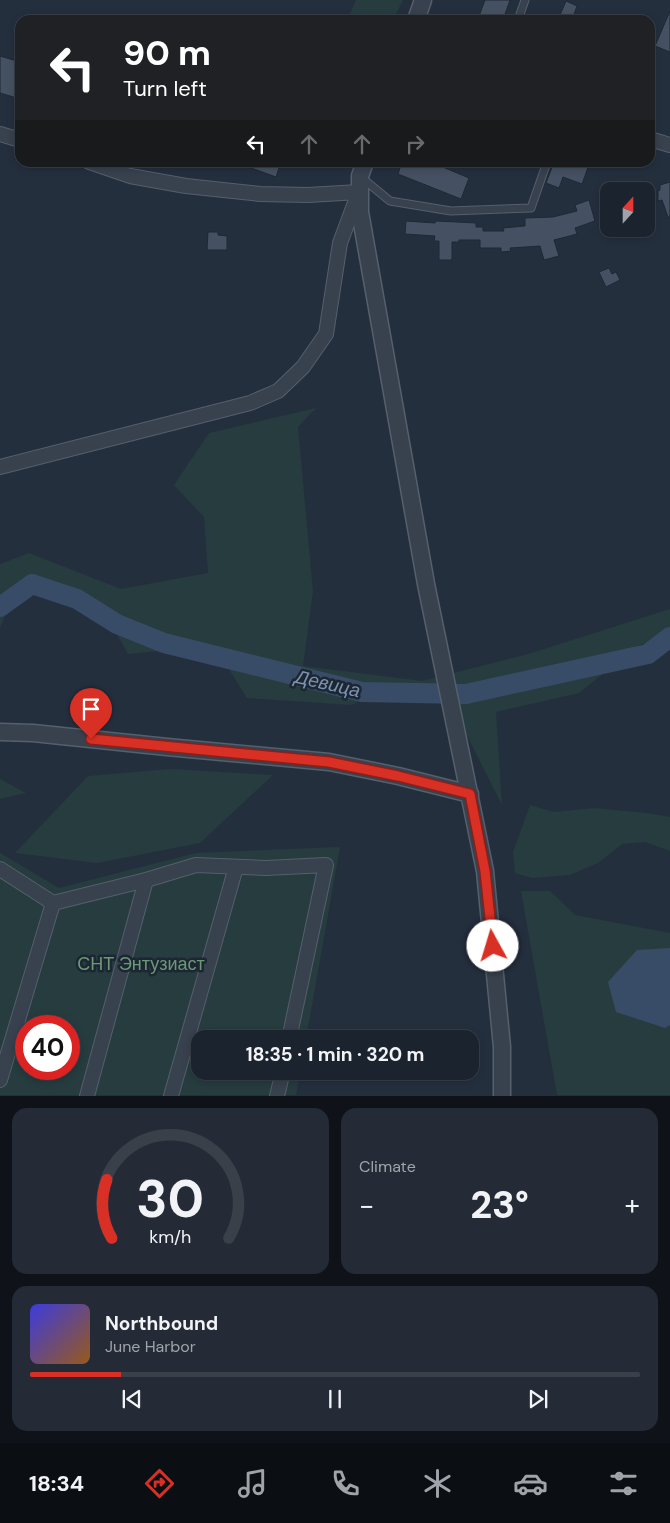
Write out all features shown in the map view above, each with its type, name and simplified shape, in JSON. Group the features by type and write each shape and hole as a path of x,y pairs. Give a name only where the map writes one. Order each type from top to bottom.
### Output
{"street":[{"path":"419,15 423,0"},
{"path":"0,134 15,138"},
{"path":"655,140 669,143"},
{"path":"104,167 130,176 186,186 260,194 308,195 361,177"},
{"path":"0,467 250,403 278,391 303,367 326,334 340,243 361,177"},
{"path":"361,177 360,212 426,584 485,871 502,1047 502,1096"},
{"path":"0,732 33,733 329,762 398,776 470,794"},
{"path":"0,869 53,903 146,880 196,865 266,868 326,865 291,1030"},
{"path":"171,1096 236,866"},
{"path":"86,1096 146,880"},
{"path":"0,1080 53,903"},
{"path":"277,1096 280,1080"}],"lane":[{"path":"520,15 525,0"},
{"path":"361,177 390,201 451,211 531,208 546,167"}],"green space":[{"path":"356,0 403,0 396,15 349,15"},
{"path":"316,408 298,427 313,591 303,666 422,681 525,655 670,609 670,637 639,645 579,693 496,712 502,805 453,708 388,685 352,705 247,698 214,646 128,654 99,602 17,586 0,628 0,564 29,553 121,589 208,573 204,517 174,485 209,433"},
{"path":"170,769 273,775 200,843 97,863 15,853 88,776"},
{"path":"0,779 26,793 0,799"},
{"path":"530,805 554,812 595,808 670,817 670,851 645,842 622,844 598,863 570,875 532,878 515,873 513,852"},
{"name":"СНТ Энтузиаст","path":"340,847 308,1030 191,1030 191,1080 298,1080 296,1095 0,1095 0,853 59,888 196,853"},
{"path":"521,891 550,891 575,915 670,933 670,1095 557,1095"}],"water":[{"path":"670,948 670,1025 665,1028 616,1012 608,982 637,950"}],"building":[{"path":"485,0 510,0 505,15 479,15"},
{"path":"566,1 577,6 574,15 560,15"},
{"path":"670,11 670,52 655,46"},
{"path":"0,56 15,60 15,98 0,93"},
{"path":"248,167 279,167 276,177"},
{"path":"400,167 443,167 469,178 461,199 398,174"},
{"path":"552,167 588,167 582,184 563,177 559,188 546,183"},
{"path":"670,182 670,217 668,217 662,200 658,201 658,191 660,190 660,185"},
{"path":"589,200 595,221 575,228 577,234 554,240 559,256 544,260 540,246 510,248 511,251 501,252 501,248 480,248 480,240 459,240 459,242 452,242 452,260 439,260 439,241 434,241 435,236 405,234 406,221 476,223 476,227 483,227 483,231 504,231 503,228 525,226 525,218 553,217 577,211 575,205"},
{"path":"208,232 218,232 218,235 227,236 227,250 207,250"},
{"path":"609,268 612,274 616,272 620,280 606,287 599,272"}],"waterway":[{"name":"Девица","path":"0,607 32,584 77,599 117,624 164,643 362,692 466,694 648,654 670,637"}],"route":[{"path":"91,739 329,762 398,776 470,794 485,871 493,946"}]}
